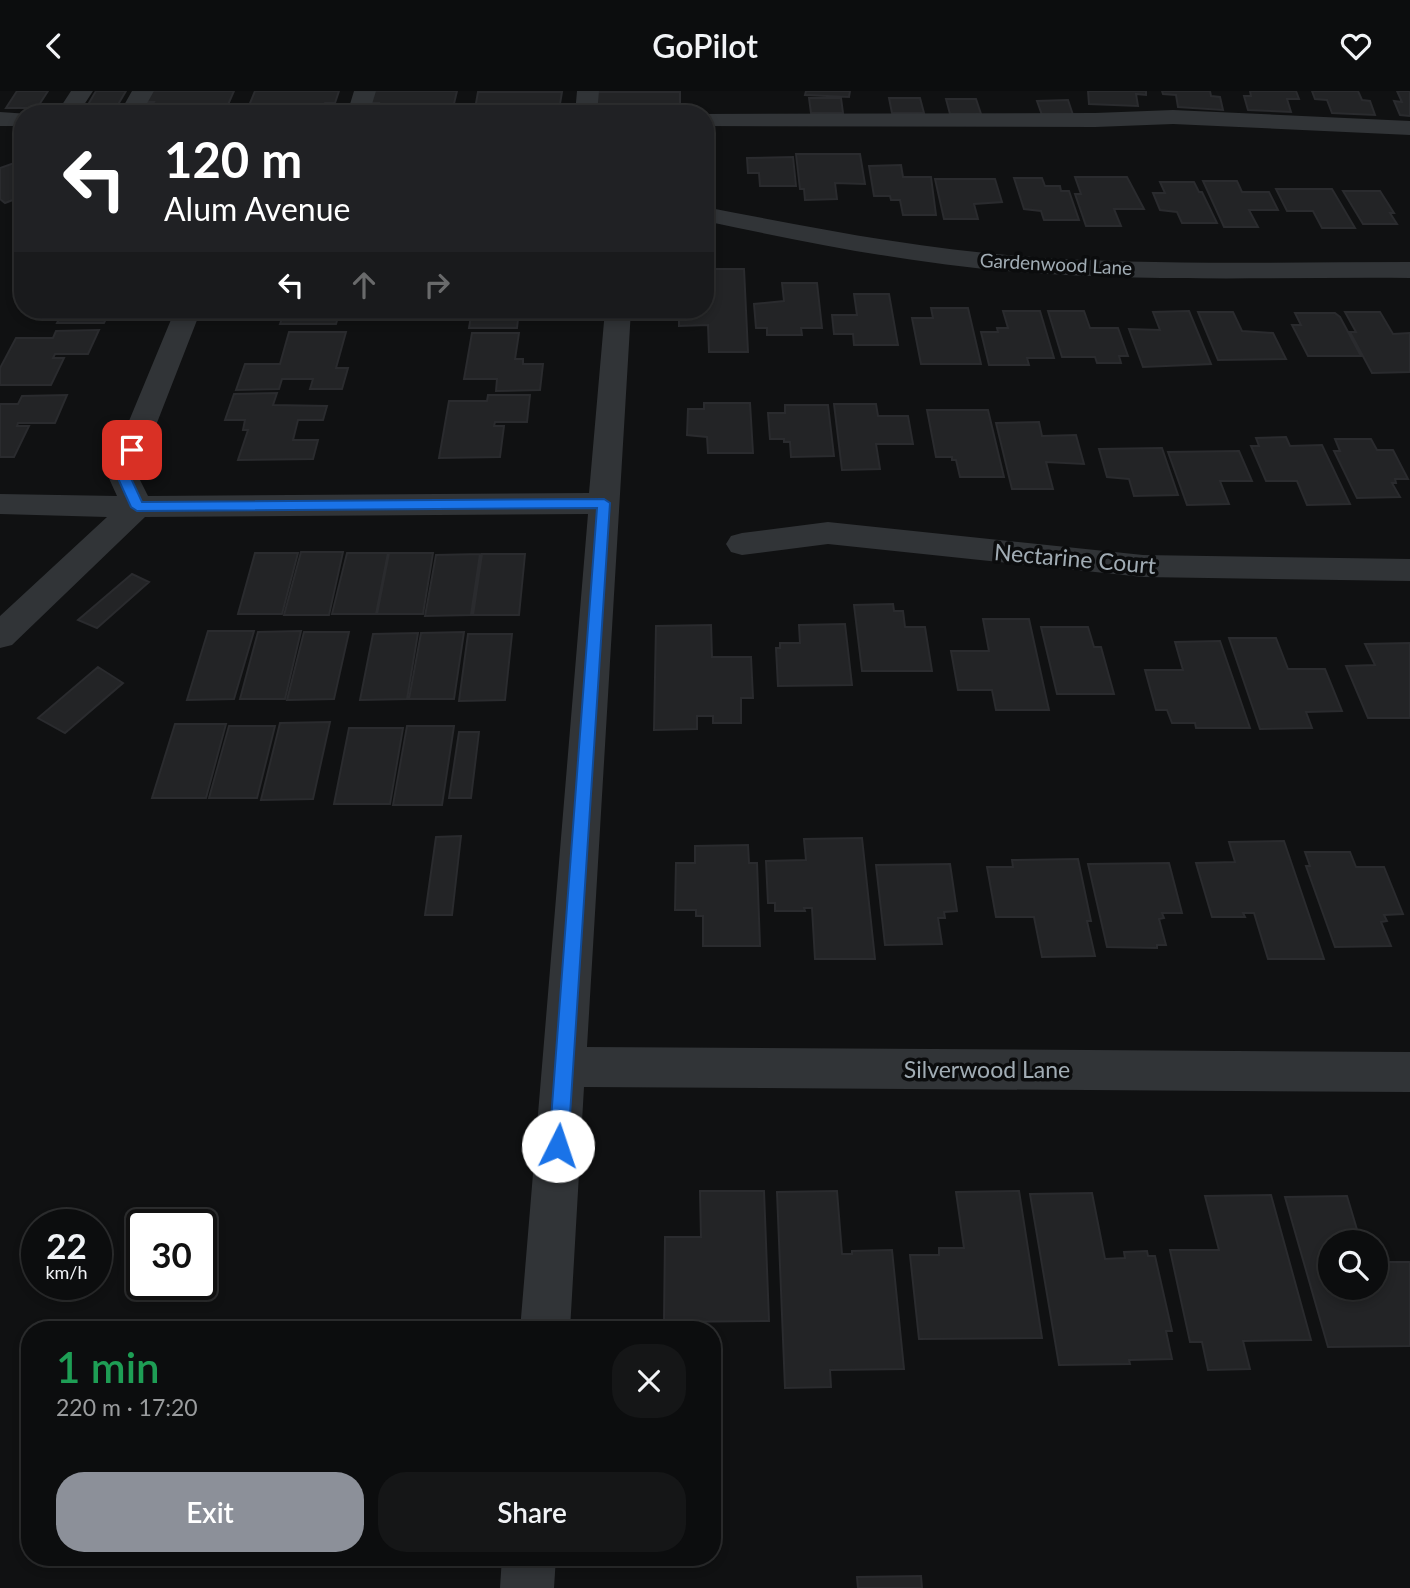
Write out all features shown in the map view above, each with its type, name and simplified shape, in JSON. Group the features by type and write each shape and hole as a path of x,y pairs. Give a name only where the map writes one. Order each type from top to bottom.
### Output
{"street":[{"path":"714,122 748,95"},
{"path":"714,124 1173,117 1410,128"},
{"name":"Gardenwood Lane","path":"714,216 864,243 984,261 1034,265 1137,269 1410,269"},
{"path":"137,507 122,474 184,319"},
{"path":"546,1321 617,319"},
{"path":"0,504 137,507 604,503"},
{"path":"0,636 137,507"},
{"name":"Nectarine Court","path":"742,544 828,533 1143,566 1410,570"},
{"name":"Silverwood Lane","path":"564,1067 1410,1072"},
{"path":"527,1588 528,1566"}],"building":[{"path":"17,91 48,91 39,105 14,105 14,108 6,108"},
{"path":"96,91 126,91 118,105 88,105"},
{"path":"150,91 234,91 228,105 152,105 154,102 144,102"},
{"path":"255,91 339,91 335,103 324,105 249,105"},
{"path":"373,91 457,91 454,105 369,103"},
{"path":"806,91 850,91 849,97 805,95"},
{"path":"1088,91 1146,91 1146,95 1136,94 1138,106 1089,104"},
{"path":"1162,91 1210,91 1211,96 1220,97 1223,110 1178,107 1176,95 1163,94"},
{"path":"1250,91 1296,91 1299,99 1287,99 1291,112 1248,110 1244,96 1251,96"},
{"path":"1312,91 1358,91 1362,100 1370,101 1375,115 1332,113 1327,100 1315,99"},
{"path":"1397,91 1410,91 1410,116 1400,115 1394,101 1402,102"},
{"path":"478,92 562,92 560,104 476,105"},
{"path":"596,92 680,92 680,105 595,104"},
{"path":"809,98 841,98 843,113 811,113"},
{"path":"889,98 920,98 924,113 892,113"},
{"path":"946,99 976,99 981,114 950,114"},
{"path":"1068,100 1073,115 1042,115 1037,101"},
{"path":"796,154 860,154 865,184 835,183 837,199 805,200 804,189 800,189"},
{"path":"793,157 796,186 760,186 759,173 748,173 747,158"},
{"path":"14,163 14,200 5,203 0,199 0,168"},
{"path":"901,165 903,177 931,177 936,215 903,215 900,200 891,200 890,196 874,196 869,166"},
{"path":"1075,177 1127,177 1144,209 1114,209 1121,226 1086,226 1075,194 1081,194"},
{"path":"1014,178 1042,178 1045,186 1060,186 1061,191 1069,191 1079,220 1044,220 1041,211 1024,209"},
{"path":"935,179 995,179 1002,202 974,204 978,219 944,219"},
{"path":"1203,181 1237,181 1242,192 1269,192 1278,210 1249,210 1258,227 1224,227"},
{"path":"1160,182 1194,182 1217,223 1182,223 1177,212 1160,210 1153,193 1165,193"},
{"path":"1276,189 1332,189 1355,228 1322,228 1313,211 1287,211"},
{"path":"1343,191 1380,191 1394,213 1390,213 1397,224 1363,224"},
{"path":"714,269 744,269 748,352 709,352 708,325 679,326 679,319 714,319"},
{"path":"782,283 817,283 822,328 801,328 802,335 767,335 767,328 756,328 754,304 784,301"},
{"path":"854,294 889,294 898,345 854,345 853,334 834,334 832,315 857,315"},
{"path":"931,308 968,308 981,364 921,364 912,318 933,318"},
{"path":"1003,311 1040,311 1054,358 1027,358 1029,365 989,365 981,332 998,332 997,328 1008,328"},
{"path":"1048,311 1084,311 1090,328 1118,328 1128,356 1119,356 1121,363 1097,363 1095,357 1062,357"},
{"path":"1189,311 1211,364 1143,367 1129,329 1160,330 1153,312"},
{"path":"1198,312 1233,312 1242,331 1273,333 1286,359 1218,360"},
{"path":"1345,312 1380,312 1393,334 1410,333 1410,372 1372,373 1350,332 1356,332"},
{"path":"1295,313 1335,313 1340,317 1361,356 1308,356 1292,325 1301,325"},
{"path":"59,319 106,319 104,323 57,323"},
{"path":"282,319 337,319 336,324 280,324"},
{"path":"470,319 518,319 517,328 469,328"},
{"path":"99,330 88,354 55,354 53,358 64,358 51,385 0,385 0,368 16,338 53,338 56,331"},
{"path":"289,332 346,332 336,368 348,368 342,389 310,389 313,379 282,379 279,389 236,390 245,364 280,364"},
{"path":"472,333 519,333 515,359 523,359 523,364 543,364 540,390 496,391 497,379 464,379"},
{"path":"277,393 273,405 327,406 323,420 298,420 293,440 318,440 313,459 238,460 248,430 243,430 245,420 225,420 234,394"},
{"path":"67,395 55,423 18,423 17,426 29,426 14,457 0,457 0,404 18,404 22,396"},
{"path":"488,395 530,395 527,422 495,422 494,426 504,426 500,457 439,458 449,401 487,401"},
{"path":"704,403 750,403 753,453 708,453 707,437 687,435 688,409 704,409"},
{"path":"834,404 876,404 878,416 908,416 913,444 876,444 880,469 842,470"},
{"path":"785,405 828,405 834,456 791,457 790,442 770,439 768,413 785,413"},
{"path":"927,410 988,410 1004,477 960,477 956,460 952,460 952,457 936,457"},
{"path":"1039,422 1042,436 1076,435 1084,464 1046,462 1053,489 1012,489 996,423"},
{"path":"1286,437 1290,446 1322,445 1350,504 1307,505 1297,481 1266,481 1251,446 1259,446 1256,438"},
{"path":"1335,439 1371,439 1377,450 1393,450 1408,479 1395,479 1396,483 1392,483 1400,497 1357,498 1334,451 1340,451"},
{"path":"1162,448 1178,495 1134,496 1129,479 1107,477 1099,449"},
{"path":"1239,451 1252,481 1220,481 1229,504 1187,505 1168,452"},
{"path":"301,552 343,552 329,615 284,615"},
{"path":"255,553 298,553 282,614 238,614"},
{"path":"347,553 388,553 376,614 332,614"},
{"path":"389,553 433,553 423,614 377,614"},
{"path":"480,554 471,615 425,616 436,555"},
{"path":"482,554 525,554 519,615 473,615"},
{"path":"132,574 149,582 97,628 78,620"},
{"path":"893,604 894,611 903,611 905,627 925,627 932,671 862,671 854,605"},
{"path":"983,619 1029,619 1049,710 996,710 992,690 958,690 951,651 989,651"},
{"path":"845,624 852,685 778,686 776,648 780,648 780,643 800,643 799,625"},
{"path":"711,625 712,657 751,657 753,698 741,698 741,723 713,723 713,716 697,716 697,729 654,730 656,626"},
{"path":"1041,627 1088,627 1094,647 1101,647 1114,694 1057,694"},
{"path":"208,631 254,631 234,699 187,700"},
{"path":"301,631 285,699 240,699 258,632"},
{"path":"304,632 349,632 334,699 287,700"},
{"path":"464,632 454,699 409,699 421,633"},
{"path":"418,633 407,699 360,700 373,634"},
{"path":"468,634 512,634 505,700 459,701"},
{"path":"1229,638 1276,638 1288,669 1325,669 1342,711 1306,712 1312,728 1260,729"},
{"path":"1220,641 1250,728 1196,728 1195,723 1172,723 1167,710 1156,710 1145,670 1183,670 1175,642"},
{"path":"1410,643 1410,718 1368,718 1346,666 1375,665 1365,644"},
{"path":"98,667 123,683 65,733 38,718"},
{"path":"330,722 313,799 261,800 280,723"},
{"path":"175,724 226,724 206,798 152,798"},
{"path":"229,726 275,726 257,798 209,798"},
{"path":"407,726 454,726 442,805 393,805"},
{"path":"349,728 403,728 390,804 334,804"},
{"path":"459,732 479,732 471,798 449,798"},
{"path":"461,836 452,915 425,915 436,837"},
{"path":"862,838 875,959 815,959 812,908 804,908 805,911 775,911 775,903 768,903 766,861 806,860 804,839"},
{"path":"1284,841 1324,959 1268,959 1254,913 1243,913 1245,917 1212,917 1196,863 1235,862 1229,842"},
{"path":"748,845 749,863 757,863 760,946 703,946 703,916 696,916 696,910 675,910 676,863 695,863 695,846"},
{"path":"1305,852 1350,852 1356,867 1384,867 1403,914 1384,915 1387,921 1381,922 1391,946 1335,947 1306,866 1310,866"},
{"path":"1078,859 1091,921 1087,921 1095,956 1042,957 1034,917 996,917 987,867 1013,867 1012,860"},
{"path":"1169,863 1182,913 1162,913 1164,918 1159,919 1166,945 1157,945 1157,948 1107,947 1088,864"},
{"path":"950,864 957,911 944,912 945,918 938,918 942,944 885,945 876,865"},
{"path":"700,1191 764,1191 769,1321 664,1321 665,1237 701,1237"},
{"path":"837,1191 842,1254 852,1254 852,1251 892,1250 904,1369 830,1370 831,1387 785,1388 777,1192"},
{"path":"1019,1191 1042,1338 919,1339 910,1255 939,1255 939,1248 964,1248 956,1192"},
{"path":"1092,1193 1105,1259 1125,1258 1124,1252 1147,1251 1148,1256 1155,1256 1172,1331 1166,1331 1172,1359 1129,1360 1130,1364 1059,1365 1030,1194"},
{"path":"1271,1195 1311,1340 1243,1341 1250,1369 1208,1370 1202,1342 1190,1342 1170,1250 1219,1250 1205,1196"},
{"path":"1347,1196 1357,1230 1318,1230 1318,1300 1388,1300 1388,1262 1410,1262 1410,1346 1328,1347 1285,1197"},
{"path":"921,1576 922,1588 858,1588 857,1577"}],"route":[{"path":"132,450 122,474 137,507 604,503 558,1146"}]}
